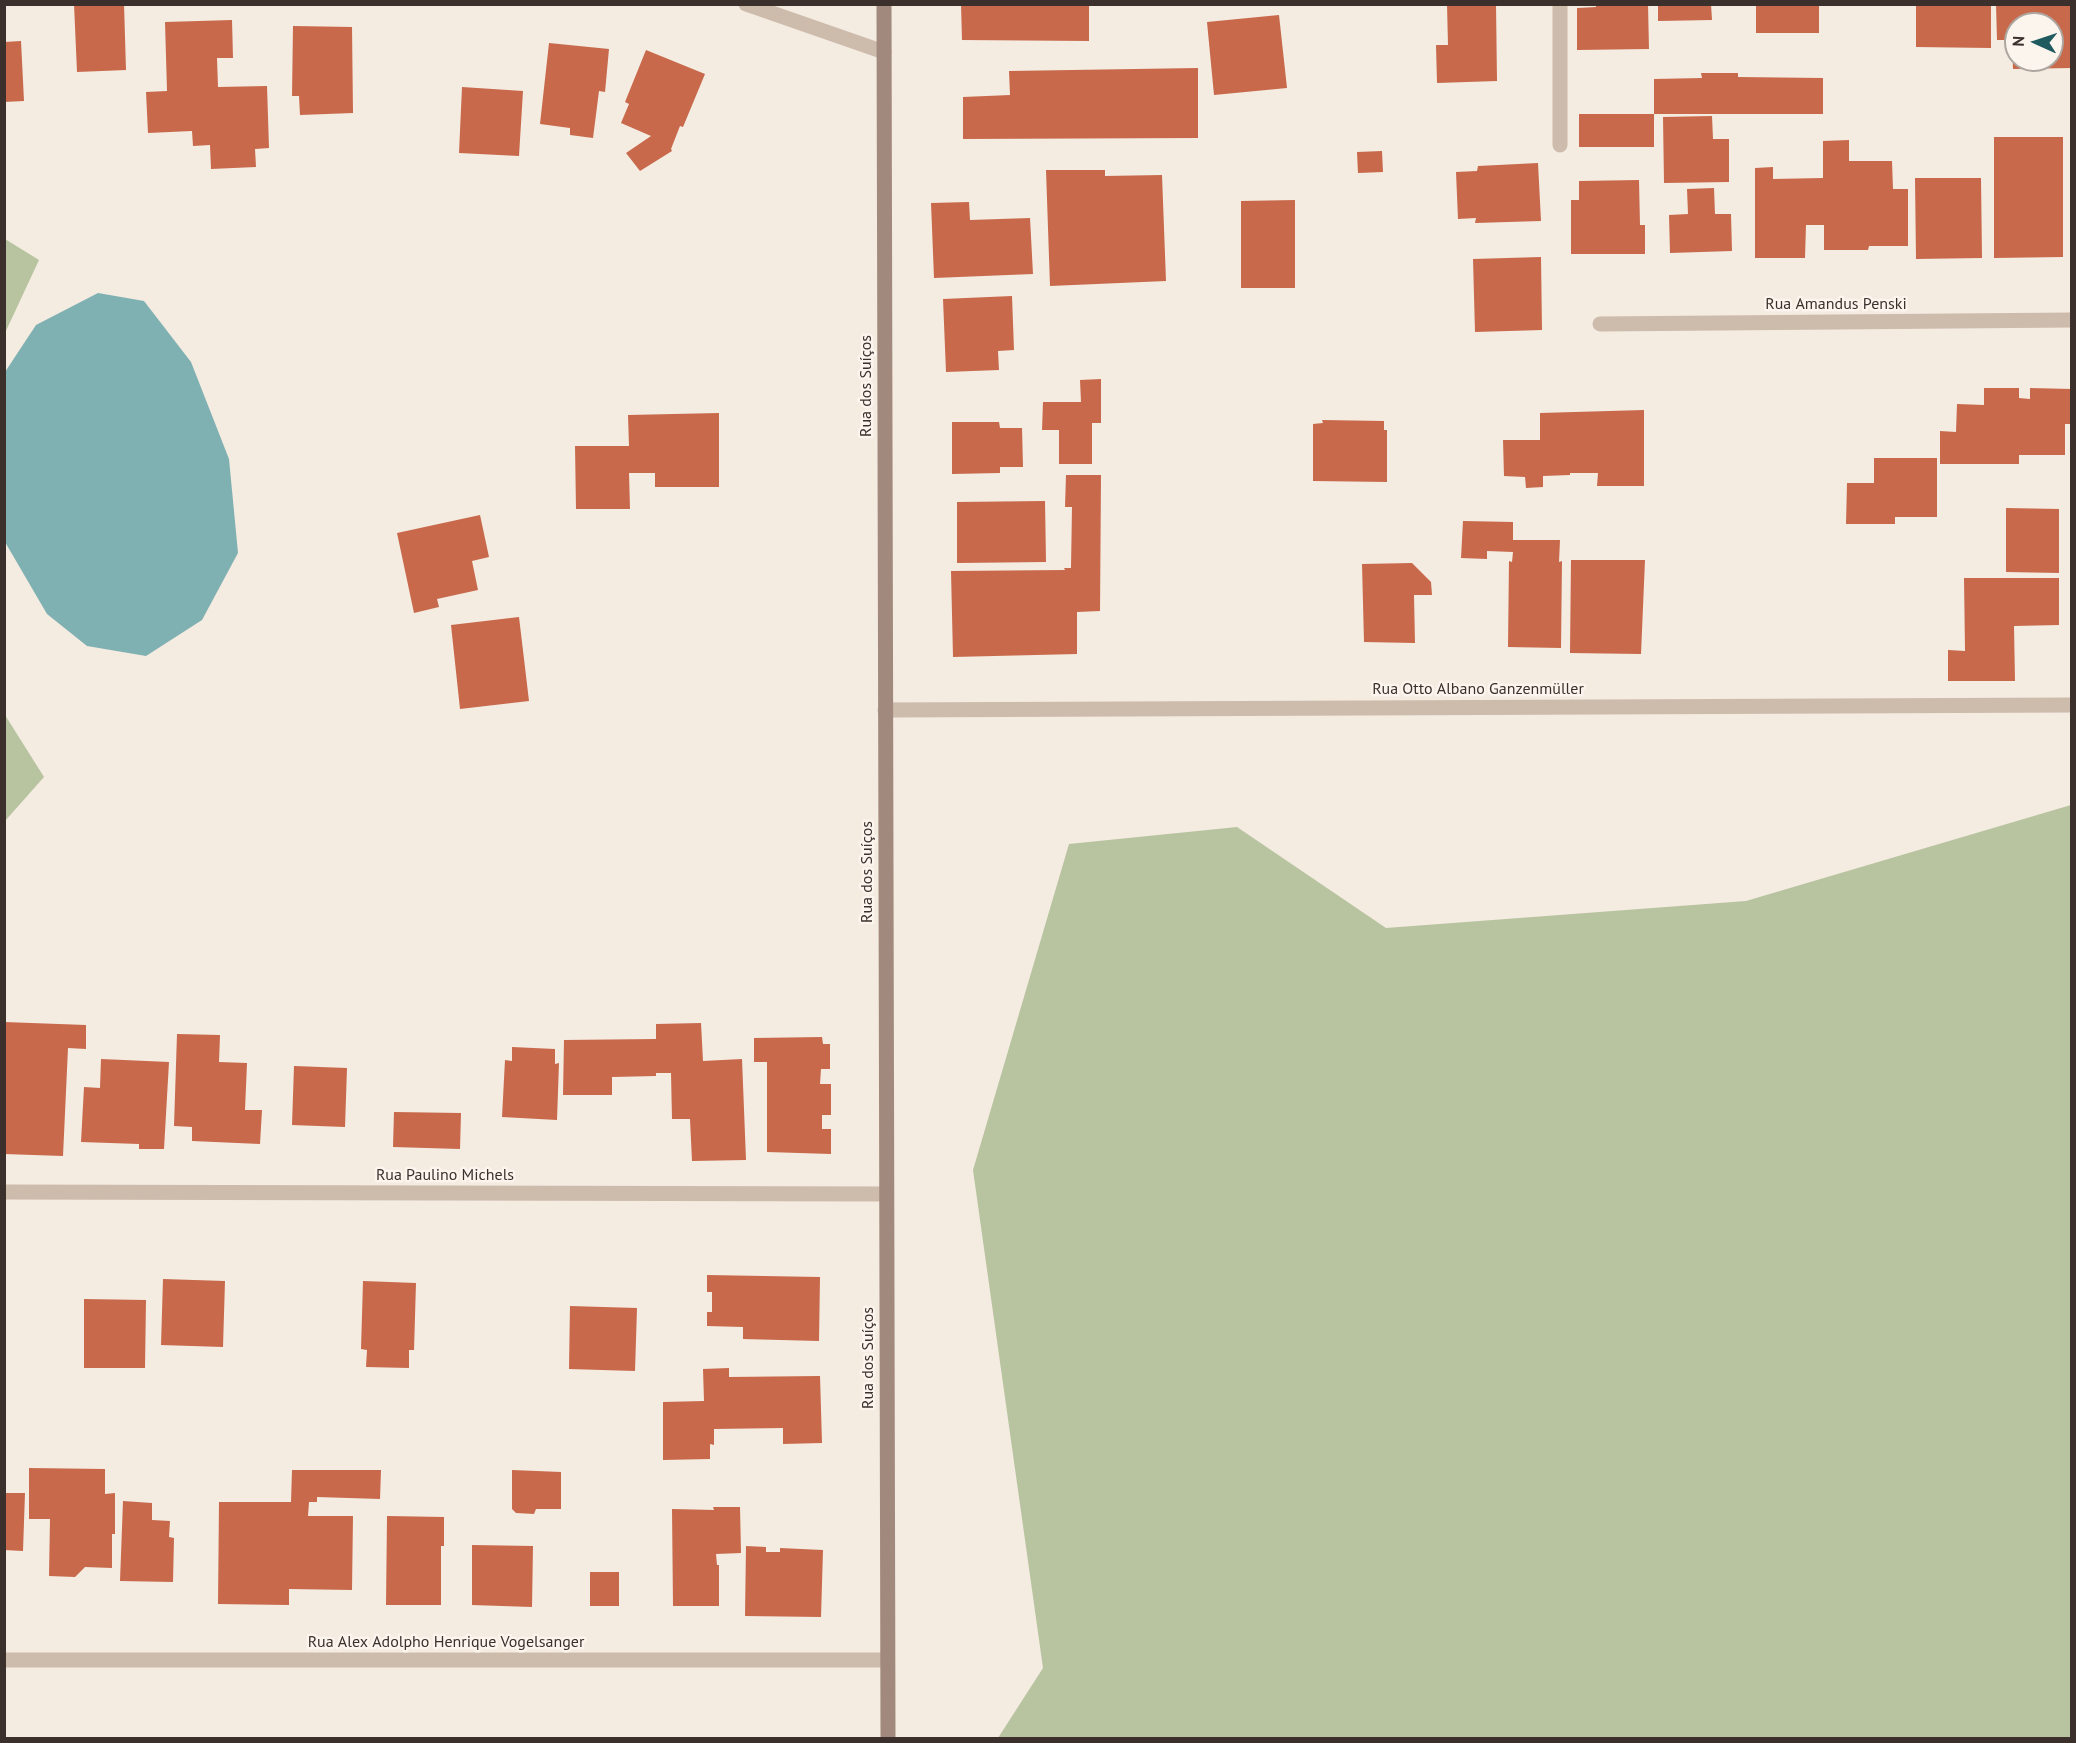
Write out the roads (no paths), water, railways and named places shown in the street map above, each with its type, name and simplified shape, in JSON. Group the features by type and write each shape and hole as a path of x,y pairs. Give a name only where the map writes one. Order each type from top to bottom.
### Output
{"street":[{"path":"746,4 884,52"},
{"name":"Rua dos Suíços","path":"884,4 888,1738"},
{"path":"1560,4 1560,145"},
{"name":"Rua Amandus Penski","path":"1600,324 2072,320"},
{"name":"Rua Otto Albano Ganzenmüller","path":"885,710 2072,705"},
{"name":"Rua Paulino Michels","path":"4,1192 886,1194"},
{"name":"Rua Alex Adolpho Henrique Vogelsanger","path":"4,1660 887,1660"}],"water":[{"path":"98,293 144,301 191,362 229,459 238,553 202,620 146,656 87,646 47,614 5,542 5,372 36,325"}]}
